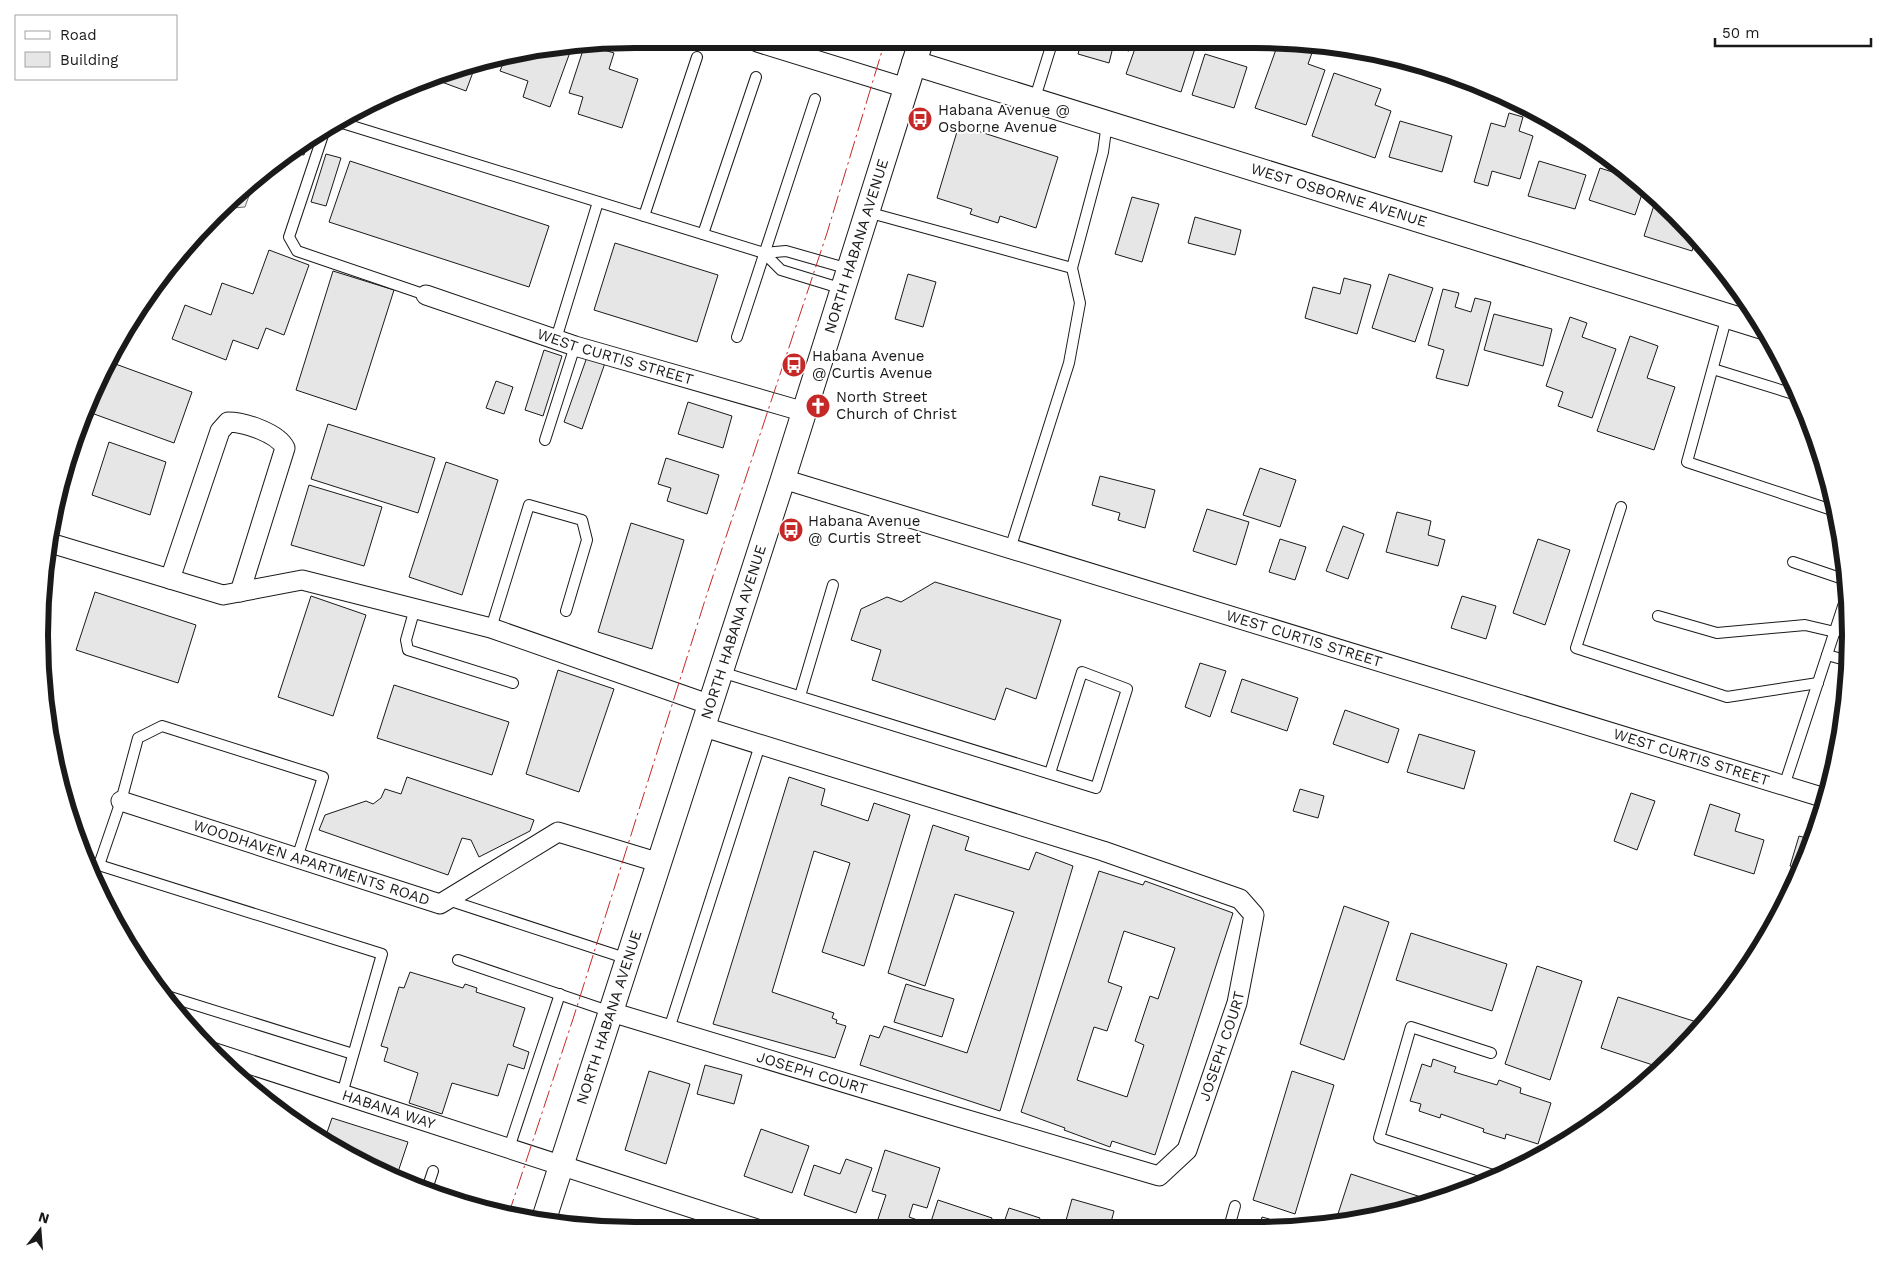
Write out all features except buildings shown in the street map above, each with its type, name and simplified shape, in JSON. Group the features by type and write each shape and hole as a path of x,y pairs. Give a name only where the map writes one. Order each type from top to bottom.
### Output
{"street":[{"path":"776,48 906,88"},
{"name":"WEST OSBORNE AVENUE","path":"917,52 1034,101 1753,324"},
{"name":"NORTH HABANA AVENUE","path":"545,1215 805,412 917,52"},
{"name":"WEST CURTIS STREET","path":"426,295 575,346 805,412"},
{"path":"170,579 220,431 228,422 234,422 274,436 282,441 285,448 240,592"},
{"name":"WEST CURTIS STREET","path":"783,479 1819,796"},
{"name":"JOSEPH COURT","path":"55,544 223,595 302,580 492,628 707,716 760,745 1103,851 1240,899 1254,915 1237,1003 1187,1150 1159,1176 611,1012"},
{"name":"WOODHAVEN APARTMENTS ROAD","path":"122,801 440,904 558,832 660,863"},
{"name":"HABANA WAY","path":"226,1056 736,1222"}],"lane":[{"path":"1034,101 1050,48"},
{"path":"644,216 696,57"},
{"path":"703,234 756,77"},
{"path":"737,337 815,99"},
{"path":"1010,549 1069,362 1080,303 1072,268 1103,152 1107,123"},
{"path":"345,124 764,253 786,251 846,279"},
{"path":"322,139 290,237 297,251 426,295"},
{"path":"556,339 598,202"},
{"path":"867,212 1072,268"},
{"path":"764,253 781,270 846,279"},
{"path":"1727,316 1687,462 1828,509"},
{"path":"544,440 575,346"},
{"path":"1713,369 1790,393"},
{"path":"492,628 528,506 582,520 587,540 566,611"},
{"path":"1620,508 1576,648 1727,697 1818,683"},
{"path":"1793,562 1839,578"},
{"path":"800,696 833,585"},
{"path":"415,608 406,640 408,650 513,683"},
{"path":"1784,786 1841,612"},
{"path":"1658,616 1717,633 1805,625 1835,632"},
{"path":"1828,655 1841,659"},
{"path":"721,672 1096,788 1127,689 1082,672 1050,773"},
{"path":"99,865 122,801 138,738 162,726 323,778 297,858"},
{"path":"669,1030 760,745"},
{"path":"94,863 382,954 342,1094"},
{"path":"448,900 629,959"},
{"path":"458,960 611,1012"},
{"path":"509,1148 560,994"},
{"path":"173,998 353,1054"},
{"path":"1489,1174 1379,1138 1411,1027 1491,1053"},
{"path":"428,1185 432,1171"},
{"path":"1231,1222 1235,1206"}],"shaded area":[{"path":"251,191 245,207 232,208"}],"power":[{"path":"510,1209 573,1019 706,597 827,233 883,48"}],"place":[{"name":"Habana Avenue @ Osborne Avenue","path":"920,119"},
{"name":"Habana Avenue @ Curtis Avenue","path":"794,365"},
{"name":"North Street Church of Christ","path":"818,406"},
{"name":"Habana Avenue @ Curtis Street","path":"791,530"}]}
